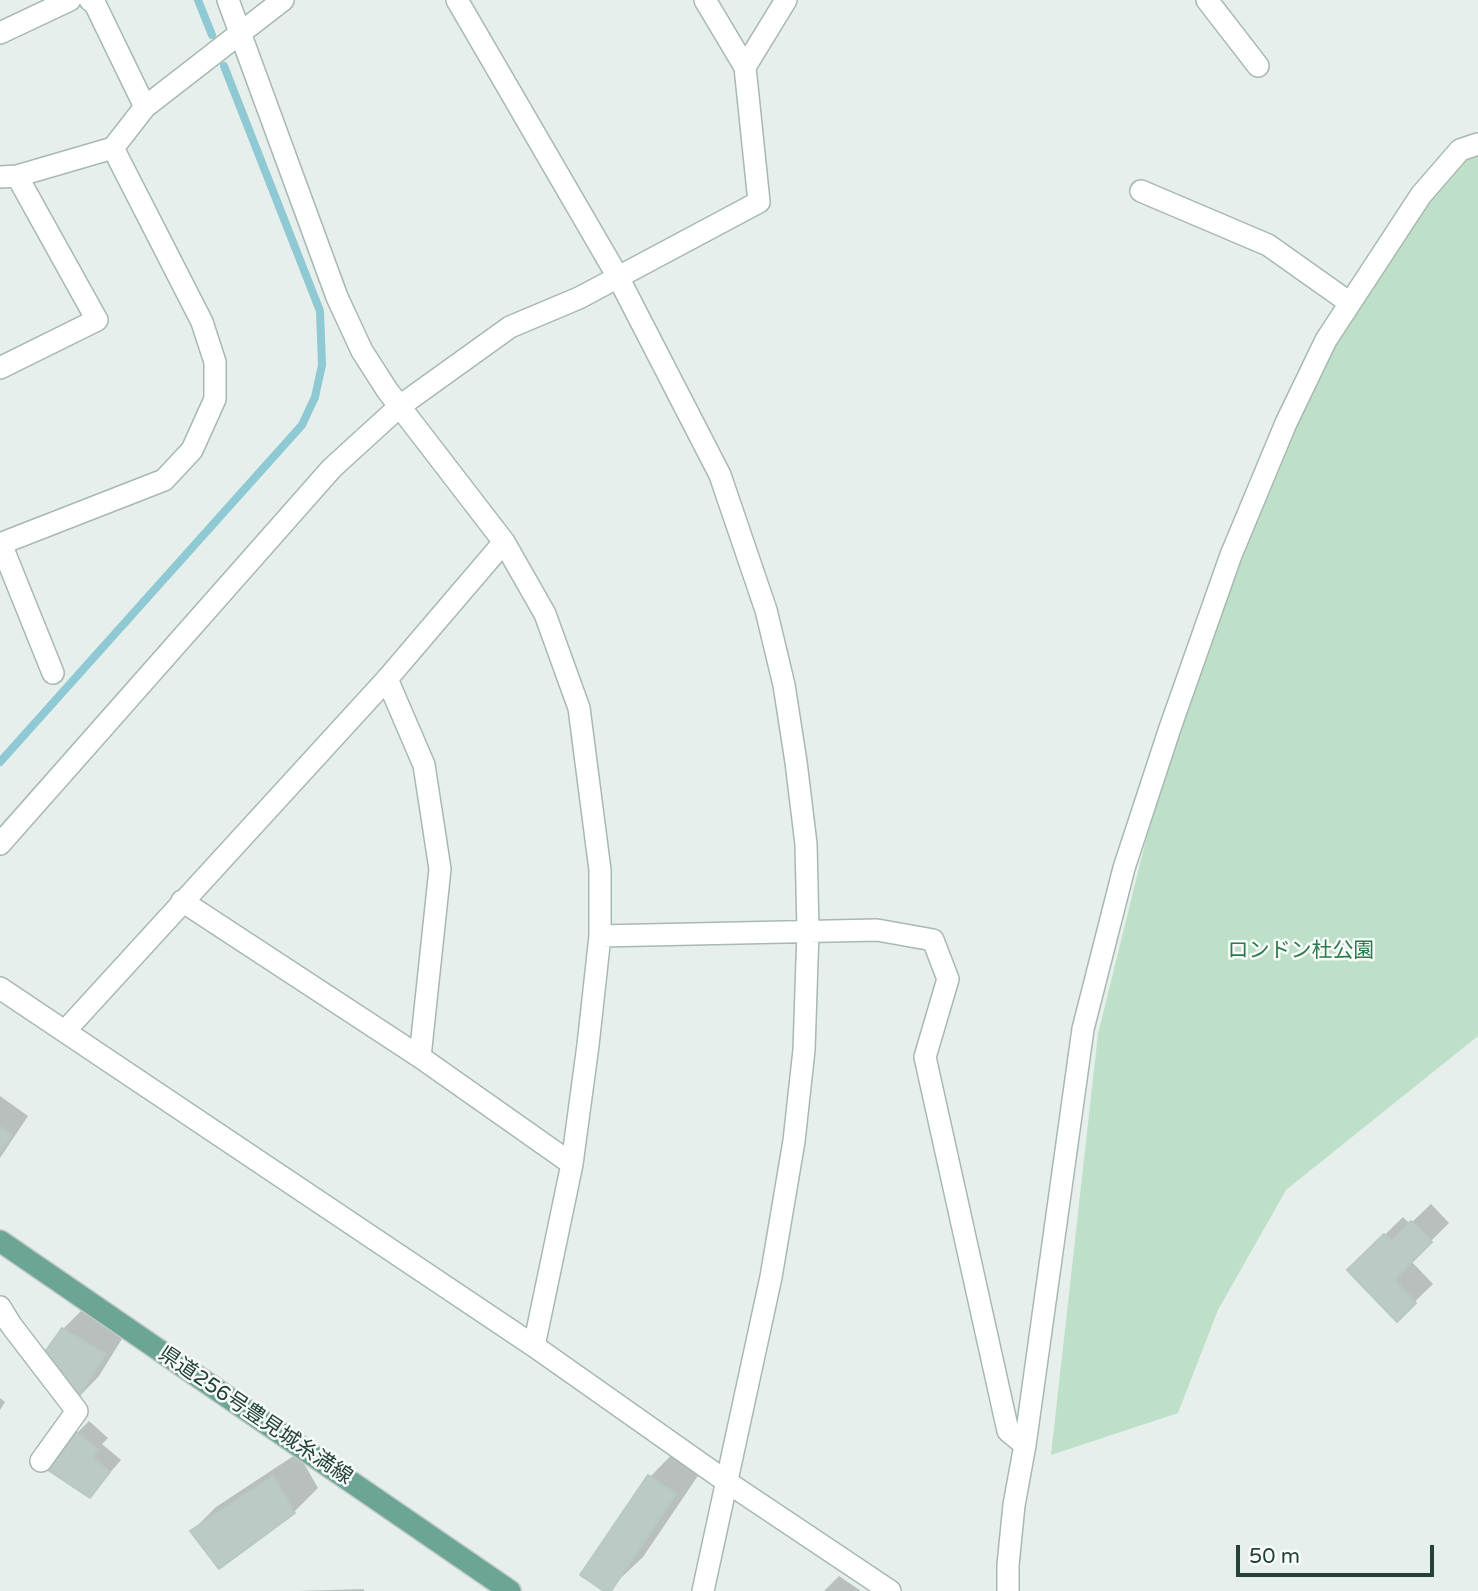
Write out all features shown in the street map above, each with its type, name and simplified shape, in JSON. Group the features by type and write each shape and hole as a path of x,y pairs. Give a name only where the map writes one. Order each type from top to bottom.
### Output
{"main road":[{"name":"県道256号豊見城糸満線","path":"2,1248 510,1591"}],"street":[{"path":"0,33 70,0"},
{"path":"90,0 95,4 145,107"},
{"path":"228,0 337,297 362,351 387,390 504,542 545,614 579,708 600,870 600,936 572,1164 534,1346"},
{"path":"0,368 97,320 9,176 113,148 145,107 283,0"},
{"path":"457,0 618,277 720,475 766,610 784,685 796,762 806,844 808,931 804,1050 794,1141 771,1277 704,1591"},
{"path":"0,844 332,468 400,406 510,327 579,298 759,202 745,67 705,0"},
{"path":"745,67 786,0"},
{"path":"1208,0 1258,66"},
{"path":"1009,1591 1008,1565 1014,1505 1026,1445 1083,1029 1124,868 1231,555 1286,423 1326,340 1421,195 1460,150 1478,144"},
{"path":"54,673 0,544 164,480 192,450 215,399 215,362 202,322 113,148"},
{"path":"1141,191 1268,245 1350,303"},
{"path":"65,1031 387,679 504,542"},
{"path":"387,679 424,765 440,869 420,1057"},
{"path":"183,901 420,1057 572,1164"},
{"path":"600,936 877,930 933,940 948,979 925,1057 1008,1432 1026,1445"},
{"path":"0,988 534,1346 727,1482 890,1591"},
{"path":"4,1324 77,1411 41,1461"}],"green space":[{"name":"ロンドン杜公園","path":"1478,154 1478,1036 1286,1190 1218,1310 1178,1413 1051,1455 1098,1034 1157,795 1236,572 1298,414 1333,345 1430,198 1468,157"}],"building":[{"path":"0,1127 12,1135 0,1152"},
{"path":"1411,1221 1432,1242 1394,1280 1416,1303 1397,1322 1347,1270 1384,1234 1391,1241"},
{"path":"62,1328 105,1354 75,1403 42,1356"},
{"path":"76,1432 98,1450 92,1457 110,1472 90,1498 48,1470"},
{"path":"648,1475 676,1494 611,1591 604,1591 580,1575"},
{"path":"273,1476 295,1513 219,1569 190,1531"}],"waterway":[{"path":"198,0 212,35"},
{"path":"0,762 302,425 315,397 322,365 320,311 224,66"}]}
